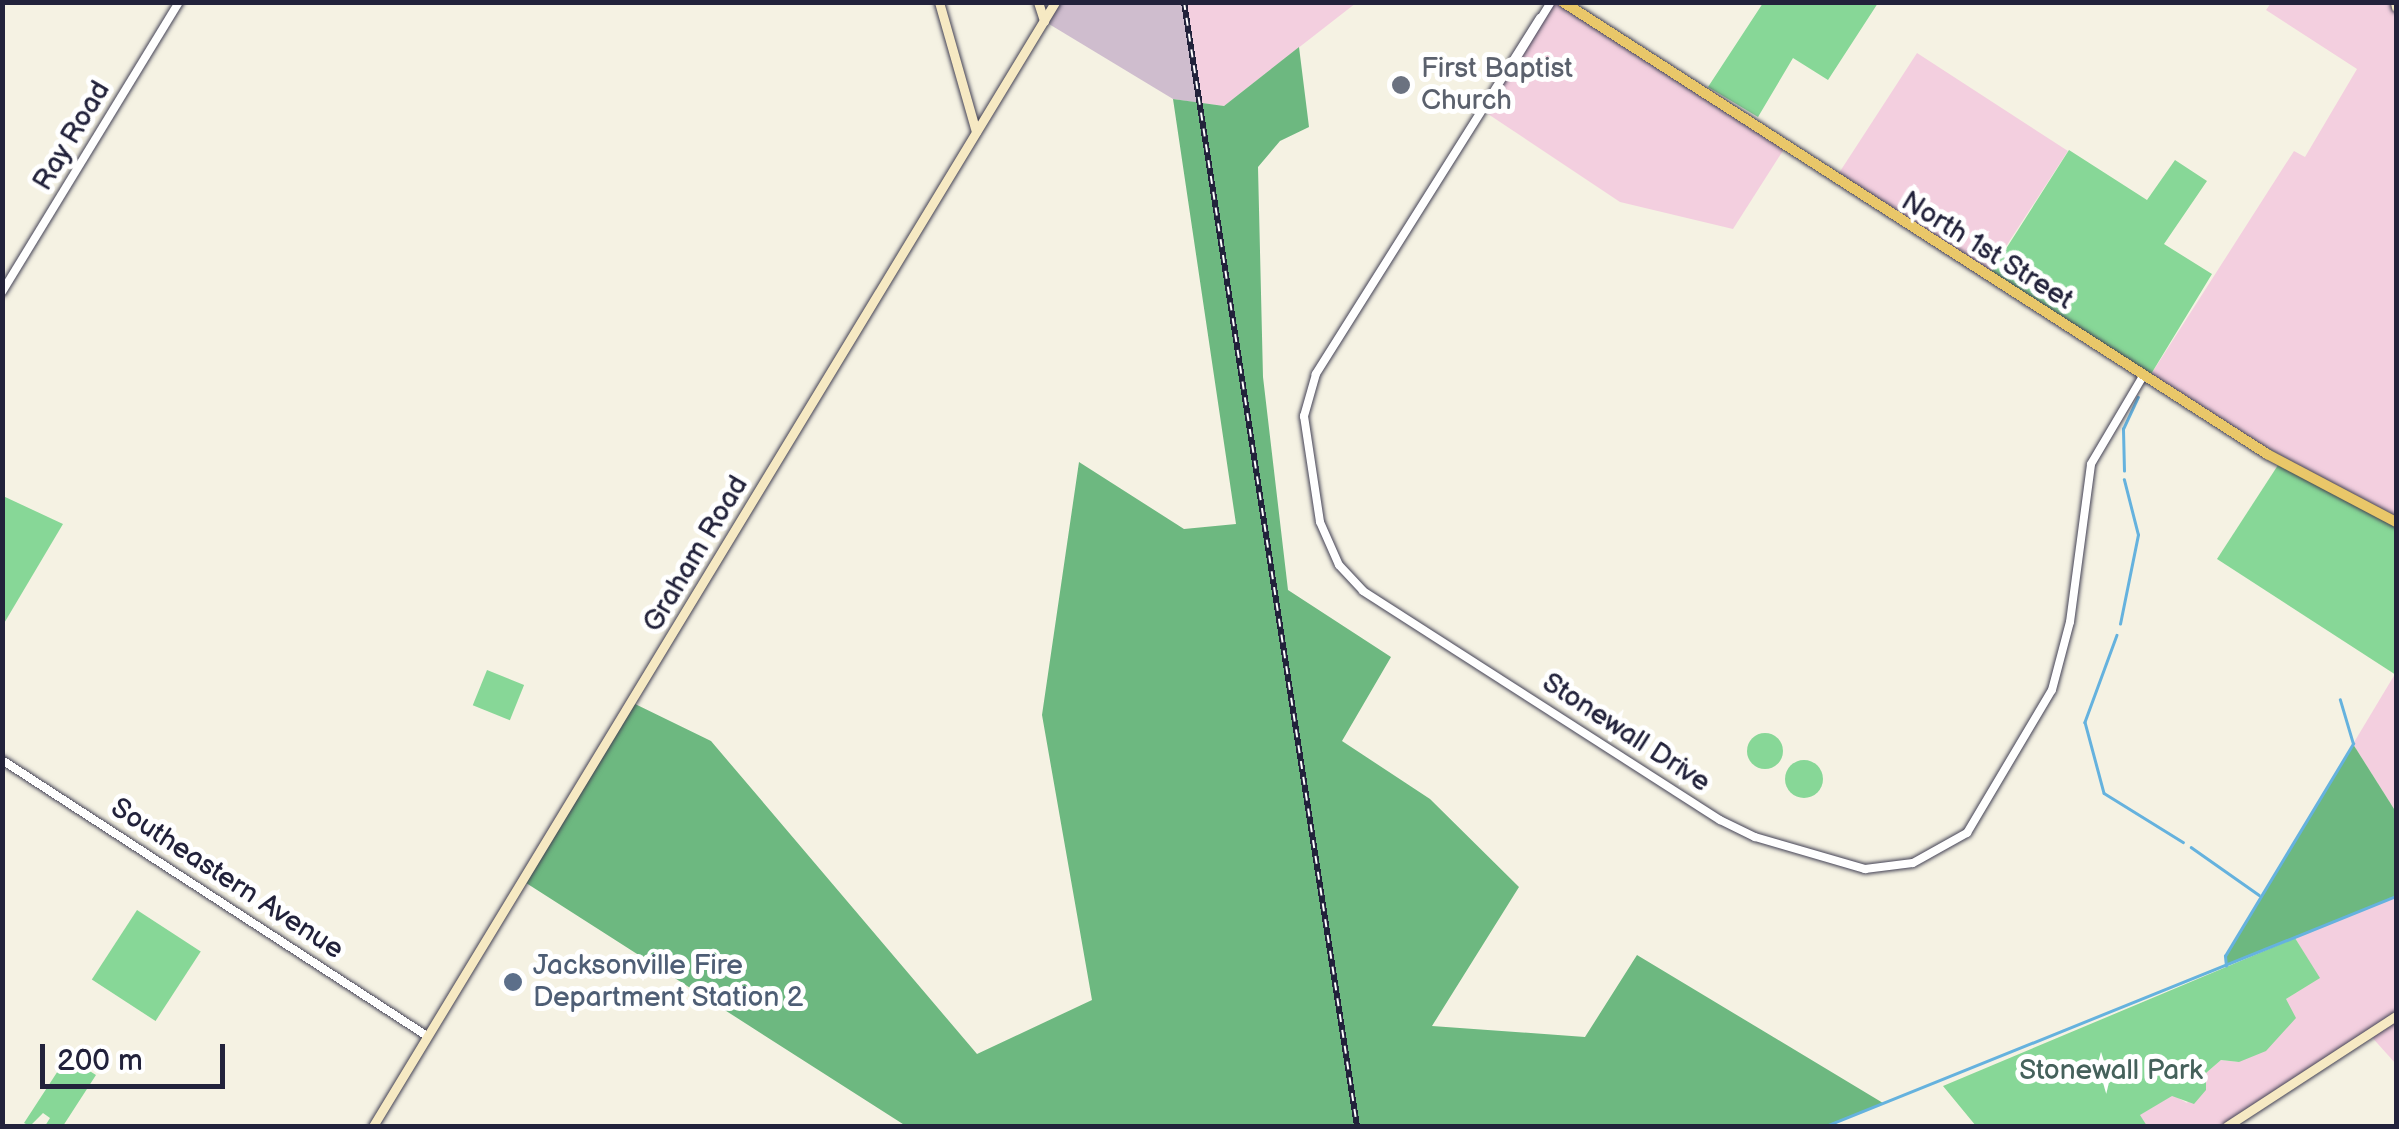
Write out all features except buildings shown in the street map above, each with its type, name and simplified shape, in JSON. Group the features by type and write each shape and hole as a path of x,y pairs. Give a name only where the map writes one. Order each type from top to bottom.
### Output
{"main road":[{"path":"939,2 976,132"},
{"path":"1038,2 1044,21"},
{"name":"Graham Road","path":"372,1126 1056,2"},
{"name":"North 1st Street","path":"1563,2 2143,376 2350,503 2396,522"},
{"path":"2227,1126 2396,1016"}],"street":[{"name":"Ray Road","path":"2,292 179,2"},
{"name":"Stonewall Drive","path":"1551,2 1316,374 1304,416 1320,522 1339,565 1364,591 1735,828 1839,864 1876,869 1928,858 1976,823 2052,690 2074,604 2088,475 2143,376"},
{"name":"Southeastern Avenue","path":"2,760 428,1036"}],"shaded area":[{"path":"1055,3 1183,3 1200,103 1173,99 1044,21"},
{"path":"1184,3 1356,3 1224,106 1200,103"},
{"path":"1551,3 1563,3 1784,149 1733,229 1620,202 1482,110"},
{"path":"2271,3 2394,3 2396,8 2396,522 2148,379 2294,151 2305,157 2357,69 2266,10"},
{"path":"1917,53 2068,151 1985,279 1834,181"},
{"path":"2396,675 2396,812 2353,744"},
{"path":"2396,895 2396,1064 2369,1034 2227,1126 2147,1126 2139,1115 2173,1095 2187,1103 2206,1073 2221,1060 2239,1062 2286,999 2319,978 2295,938"}],"green space":[{"path":"1763,3 1878,3 1828,80 1793,58 1758,117 1708,87"},
{"path":"1299,47 1309,127 1280,141 1258,167 1263,377 1288,590 1391,657 1342,741 1430,799 1519,887 1432,1026 1585,1037 1637,955 1883,1103 1825,1126 906,1126 523,881 631,702 711,741 977,1054 1092,1000 1042,715 1079,462 1184,529 1236,524 1173,99 1224,106"},
{"path":"2069,150 2147,200 2175,160 2207,181 2164,244 2212,274 2148,379 1988,277"},
{"path":"2280,462 2396,522 2396,675 2217,559"},
{"path":"3,496 63,524 3,625"},
{"path":"487,670 524,685 510,720 473,705"},
{"path":"1765,733 1778,738 1783,751 1778,764 1765,769 1752,764 1747,751 1752,738"},
{"path":"2353,744 2396,812 2396,896 2226,966 2225,956"},
{"path":"1804,760 1818,765 1823,779 1818,793 1804,798 1790,793 1785,779 1790,765"},
{"path":"137,910 201,951 156,1021 92,980"},
{"name":"Stonewall Park","path":"2295,938 2320,978 2286,999 2296,1018 2266,1051 2239,1062 2221,1060 2206,1073 2206,1090 2194,1104 2172,1096 2140,1115 2147,1126 1976,1126 1943,1086"},
{"path":"67,1057 96,1075 63,1126 45,1126 50,1118 43,1113 30,1126 24,1123"}],"waterway":[{"path":"2124,471 2123,429 2138,397"},
{"path":"2120,624 2138,535 2124,480"},
{"path":"2117,635 2085,722 2104,793 2183,842"},
{"path":"2226,966 2225,956 2353,744 2340,700"},
{"path":"2191,847 2259,895"},
{"path":"1826,1126 2396,896"}],"railway":[{"path":"1184,2 1357,1126"}],"place":[{"name":"First Baptist Church","path":"1401,85"},
{"name":"Jacksonville Fire Department Station 2","path":"513,982"}]}
